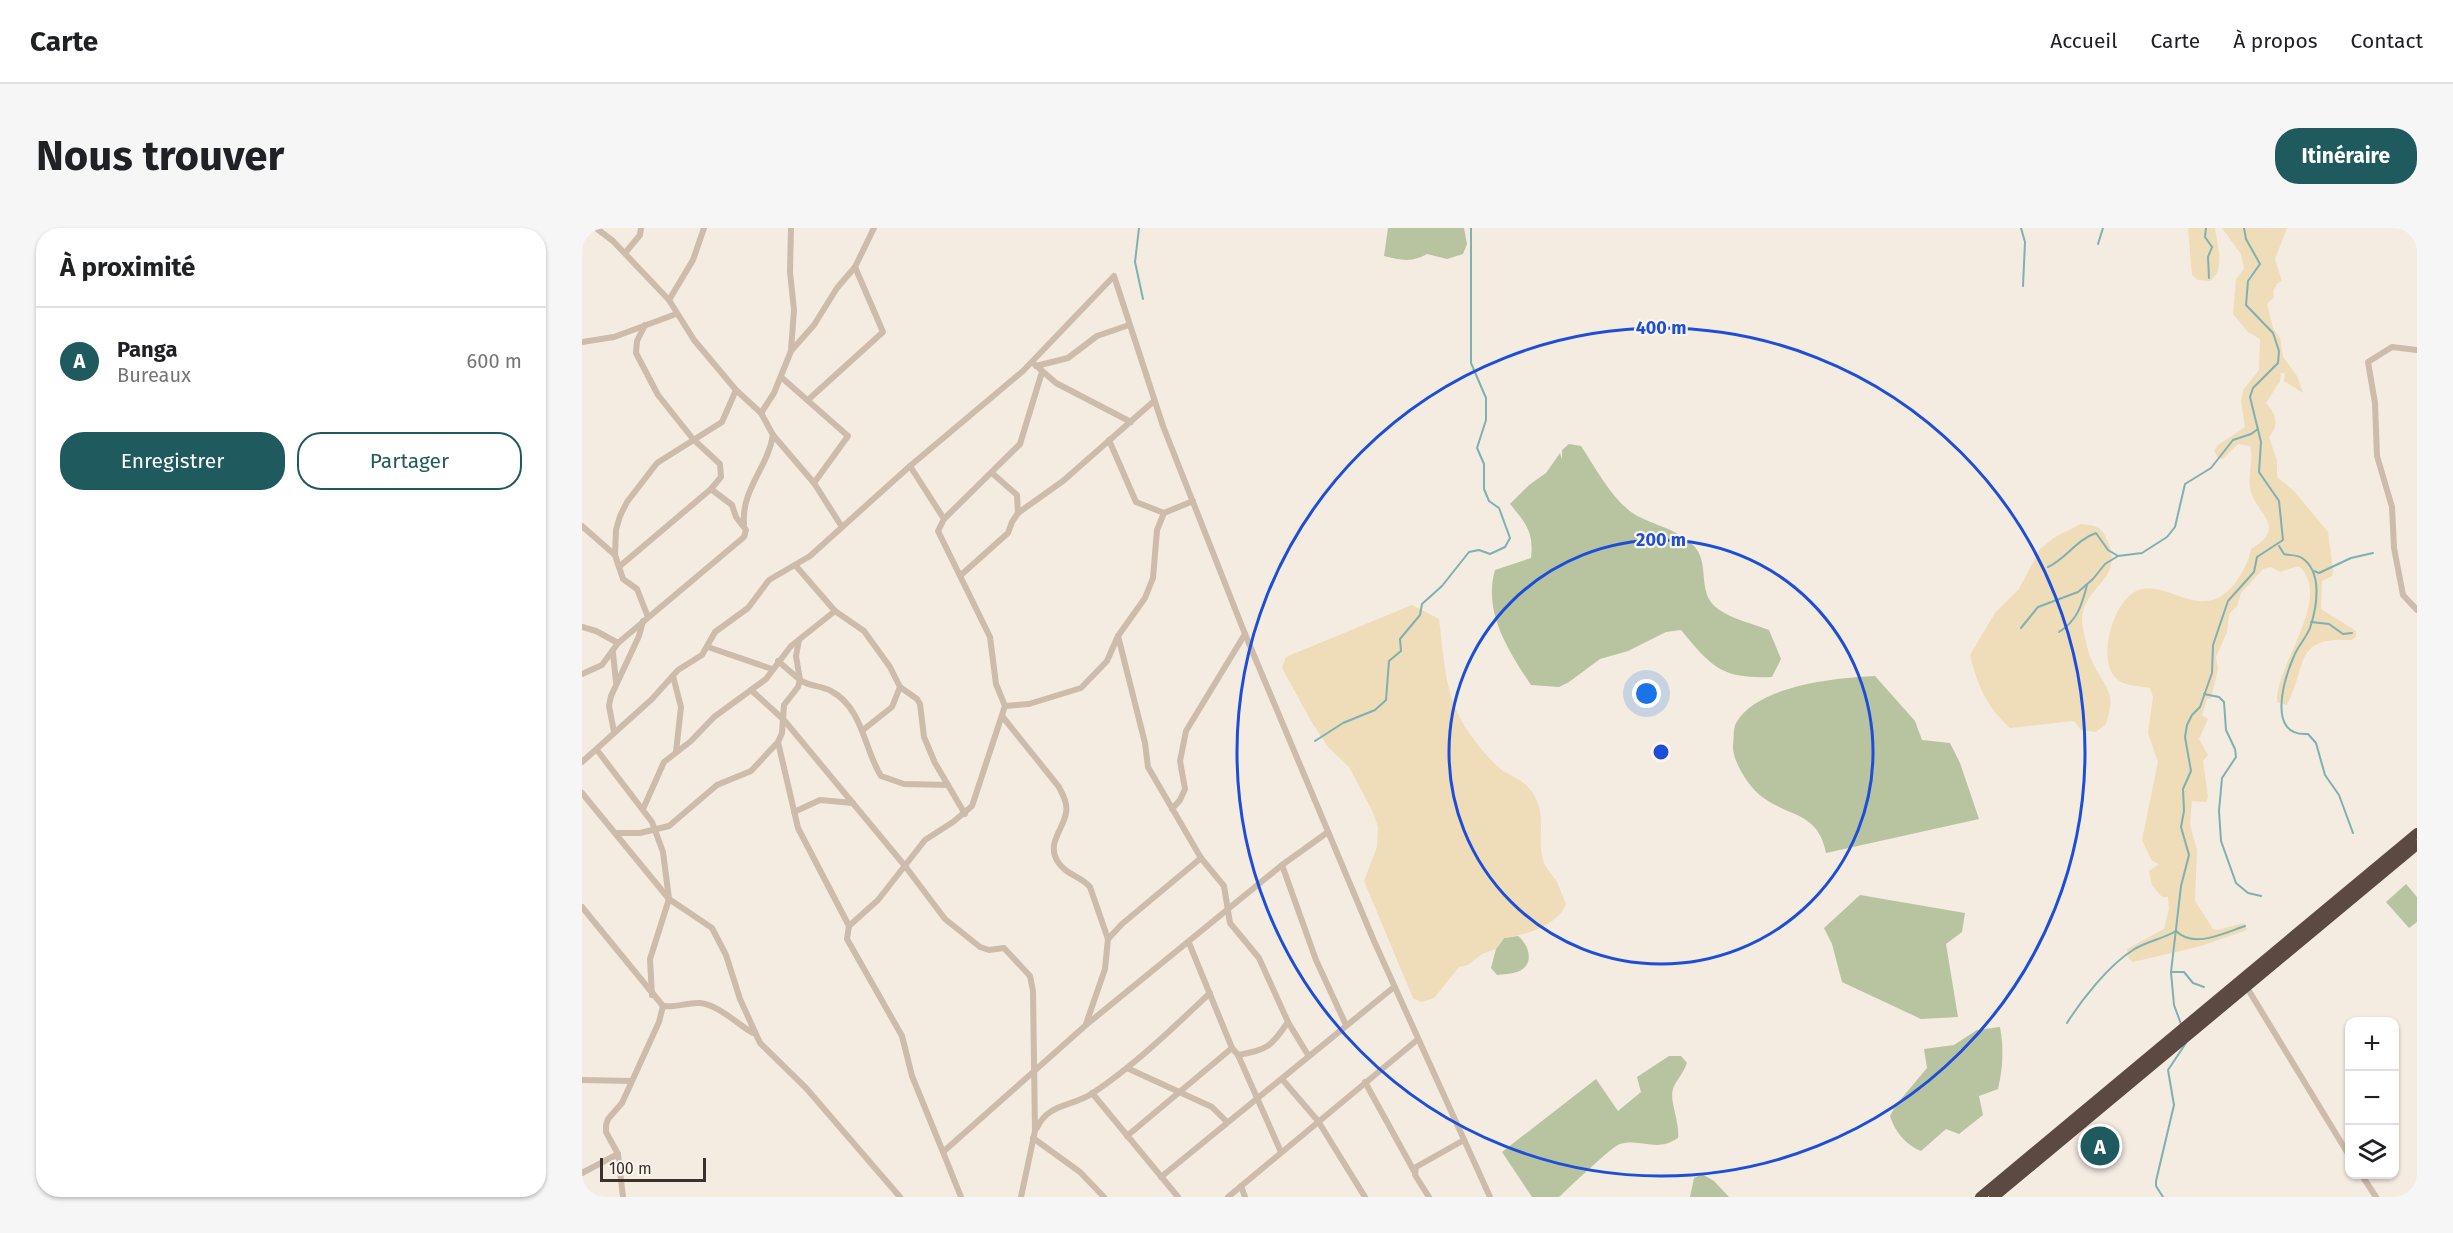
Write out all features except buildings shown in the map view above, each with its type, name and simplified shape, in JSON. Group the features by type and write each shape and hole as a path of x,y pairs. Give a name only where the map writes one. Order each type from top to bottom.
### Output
{"highway":[{"path":"1980,1197 2417,833"},
{"path":"1994,1197 2417,845"}],"street":[{"path":"596,228 625,253 669,300 694,340 736,390 761,413 773,435 814,483 842,527"},
{"path":"625,253 639,235 641,228"},
{"path":"669,300 693,260 705,228"},
{"path":"761,413 781,377 791,351 794,310 789,249 791,228"},
{"path":"791,351 814,325 837,288 855,267 874,228"},
{"path":"809,399 884,332 855,267"},
{"path":"582,762 652,699 673,676 708,647 715,632 748,608 769,580 796,566 910,466 1034,364 1114,276 1154,401 1245,634 1417,1040 1490,1197"},
{"path":"582,342 614,338 676,314"},
{"path":"620,566 711,489 721,477 722,470 717,461 693,439 658,395 636,353 637,341 645,325"},
{"path":"1034,364 1068,358 1097,336 1129,325"},
{"path":"2417,350 2392,347 2368,362 2375,403 2378,456 2392,507 2394,548 2403,595 2417,610"},
{"path":"1034,364 1056,383 1131,422"},
{"path":"849,926 878,900 924,840 965,814 976,797 1005,706 996,684 990,637 938,531 944,519 1023,440 1042,372"},
{"path":"781,377 809,399 848,436 814,483"},
{"path":"615,555 616,530 627,502 657,463 722,422 736,390"},
{"path":"961,575 1008,533 1018,513 1063,481 1154,401"},
{"path":"582,674 601,667 618,643 744,537 746,530 744,505 754,478 771,448 773,435"},
{"path":"1109,440 1136,502 1164,513 1193,501"},
{"path":"910,466 944,519"},
{"path":"992,473 1017,495 1018,513"},
{"path":"711,489 732,505 736,518 744,525"},
{"path":"1005,706 1029,704 1081,688 1107,661 1119,636 1145,598 1153,578 1157,530 1164,513"},
{"path":"582,526 615,555 622,579 637,589 646,619 616,682 609,706 614,732"},
{"path":"796,566 835,611 868,634 900,687 920,704 924,736 935,763 965,814"},
{"path":"643,809 664,762 714,717 766,679 778,661 799,640 835,611"},
{"path":"582,627 596,631 618,643"},
{"path":"1172,809 1180,800 1185,789 1180,761 1186,731 1245,634"},
{"path":"1119,636 1145,742 1146,762 1201,858 1224,886 1227,911 1233,928 1259,958 1288,1022 1308,1055"},
{"path":"617,833 656,831 678,820 717,785 751,771 778,741 784,720 784,705 798,687 800,680 796,656 799,640"},
{"path":"708,647 772,669"},
{"path":"613,652 612,664 616,682"},
{"path":"778,661 800,680 811,686 832,691 843,700 863,730 869,753 880,776 904,784 948,785"},
{"path":"673,676 681,707 676,752"},
{"path":"863,730 892,707 900,687"},
{"path":"751,690 784,720 905,866 945,919 980,947 989,950 1004,948 1030,976 1033,991 1034,1135 1021,1197"},
{"path":"1002,716 1055,781 1065,799 1066,814 1053,847 1056,860 1063,869 1090,887 1108,939 1105,969 1086,1025"},
{"path":"778,741 794,812 806,843 849,926 847,939 902,1036 912,1076 961,1197"},
{"path":"597,750 643,809 656,831 663,852 669,899 650,959 652,995"},
{"path":"582,793 669,899 712,928 730,964 753,1033"},
{"path":"794,812 820,800 854,804"},
{"path":"943,1152 1086,1025 1282,865 1328,832"},
{"path":"1108,939 1122,924 1201,858"},
{"path":"1282,865 1313,952 1346,1025"},
{"path":"582,907 663,1006 699,1003 716,1008 753,1033 773,1058 806,1088 857,1144 900,1197"},
{"path":"1189,943 1232,1048 1238,1055 1281,1152"},
{"path":"2246,986 2345,1150"},
{"path":"1161,1177 1256,1097 1282,1079 1308,1055 1394,987"},
{"path":"1034,1135 1048,1111 1077,1102 1092,1093 1126,1068 1210,993"},
{"path":"623,1197 623,1179 618,1154 606,1131 606,1125 608,1119 619,1110 659,1022 663,1006"},
{"path":"1238,1055 1263,1050 1273,1044 1288,1022"},
{"path":"1228,1197 1417,1040"},
{"path":"1127,1136 1232,1048"},
{"path":"1126,1068 1212,1107 1227,1122"},
{"path":"1282,1079 1318,1121 1365,1197"},
{"path":"582,1080 631,1081"},
{"path":"1365,1082 1429,1197"},
{"path":"1092,1093 1178,1197"},
{"path":"1034,1135 1080,1172 1104,1197"},
{"path":"1414,1171 1416,1167 1464,1140"},
{"path":"582,1173 618,1154"},
{"path":"2364,1179 2376,1197"},
{"path":"1241,1186 1245,1197"}],"green space":[{"path":"1388,228 1464,228 1467,244 1463,254 1447,259 1427,254 1411,260 1396,259 1384,256"},
{"path":"1569,444 1581,446 1610,490 1631,512 1678,534 1692,544 1701,560 1707,595 1718,609 1769,630 1781,659 1772,677 1741,676 1719,668 1701,653 1681,630 1666,632 1628,651 1600,659 1559,687 1531,685 1500,630 1492,601 1492,586 1495,570 1531,558 1532,549 1528,529 1510,504 1529,485 1546,473 1560,453 1562,459 1562,450"},
{"path":"1875,676 1915,721 1922,740 1950,743 1960,763 1979,819 1826,853 1822,839 1809,822 1761,796 1747,780 1738,766 1733,751 1735,725 1747,710 1779,692 1820,682"},
{"path":"2406,884 2417,897 2417,922 2409,928 2386,902"},
{"path":"1860,895 1965,913 1962,932 1946,944 1958,1017 1921,1019 1842,982 1832,944 1824,928"},
{"path":"1518,936 1528,950 1527,965 1517,972 1497,975 1491,968 1496,949 1504,938"},
{"path":"2000,1027 2002,1066 2000,1081 1998,1089 1979,1096 1983,1115 1959,1134 1946,1129 1921,1151 1906,1142 1898,1133 1890,1116 1896,1105 1927,1068 1924,1049 1954,1045 1977,1030"},
{"path":"1669,1056 1681,1056 1687,1063 1672,1094 1678,1138 1656,1145 1620,1144 1559,1197 1532,1197 1502,1152 1596,1079 1618,1111 1641,1092 1637,1077"},
{"path":"1702,1174 1714,1181 1729,1197 1690,1197 1694,1178"}],"sand":[{"path":"2188,228 2215,228 2219,264 2215,276 2210,281 2198,280 2192,275"},
{"path":"2222,228 2287,228 2275,259 2282,281 2278,283 2273,291 2274,297 2267,304 2273,328 2280,338 2283,357 2297,376 2303,393 2284,381 2285,373 2281,373 2280,381 2266,403 2276,423 2269,437 2277,461 2277,477 2294,491 2328,532 2333,572 2332,576 2322,581 2321,609 2356,631 2356,637 2351,640 2319,643 2311,648 2305,656 2287,705 2277,702 2279,687 2307,613 2310,596 2308,580 2299,566 2280,572 2271,567 2263,569 2241,593 2237,606 2229,614 2227,632 2216,657 2218,669 2211,698 2207,699 2202,715 2208,719 2199,739 2208,755 2203,761 2208,797 2206,802 2192,801 2190,825 2197,850 2195,901 2213,929 2218,930 2244,923 2247,930 2201,946 2133,962 2129,959 2127,949 2164,929 2169,909 2168,897 2162,897 2152,885 2149,871 2159,864 2152,861 2142,840 2158,762 2148,733 2153,697 2150,688 2121,682 2111,672 2108,660 2110,632 2122,605 2130,595 2139,590 2158,589 2196,601 2222,596 2239,578 2251,549 2262,541 2268,533 2269,526 2250,487 2250,446 2238,444 2223,459 2218,458 2214,451 2218,445 2245,427 2241,401 2243,390 2259,370 2260,339 2248,332 2233,314 2236,279 2244,269 2241,254"},
{"path":"2081,524 2093,526 2102,531 2111,552 2108,574 2089,598 2082,620 2090,657 2110,697 2106,724 2096,732 2081,730 2074,721 2010,728 1995,712 1984,695 1970,655 1995,613 2019,589 2040,549 2055,537"},
{"path":"1412,605 1439,619 1447,681 1458,714 1467,730 1496,765 1524,783 1537,801 1540,810 1544,863 1557,882 1566,904 1562,912 1548,924 1522,935 1504,938 1496,949 1482,954 1468,965 1459,967 1434,998 1421,1002 1413,998 1364,881 1377,847 1378,827 1372,810 1349,767 1328,747 1311,721 1282,668 1286,657"}],"waterway":[{"path":"1139,228 1135,262 1143,299"},
{"path":"1315,741 1343,723 1375,710 1386,700 1389,661 1401,651 1400,639 1420,615 1422,604 1442,586 1469,552 1479,550 1490,554 1505,547 1510,538 1499,508 1489,501 1484,489 1484,464 1477,448 1486,420 1486,398 1471,363 1471,228"},
{"path":"2021,228 2025,242 2023,286"},
{"path":"2098,244 2103,228"},
{"path":"2206,228 2205,237 2212,247 2208,257 2209,278"},
{"path":"2181,1024 2174,1005 2171,972 2181,886 2189,855 2181,827 2184,811 2183,789 2191,771 2185,737 2187,725 2192,715 2200,707 2212,673 2213,645 2228,601 2254,572 2257,557 2283,540 2279,501 2259,472 2261,442 2250,397 2253,388 2278,363 2279,351 2273,333 2246,305 2248,281 2260,264 2246,239 2244,228"},
{"path":"2021,628 2038,607 2078,592 2105,564 2118,556 2142,553 2167,537 2175,527 2185,484 2211,468 2233,440 2258,429"},
{"path":"2048,567 2083,540 2096,533 2108,550 2118,556"},
{"path":"2279,546 2284,554 2300,557 2309,564 2317,590 2310,628 2296,652 2286,678 2282,717 2287,726 2295,732 2308,734 2316,743 2325,775 2339,795 2353,833"},
{"path":"2314,571 2319,573 2351,558 2373,553"},
{"path":"2059,632 2078,612 2087,585"},
{"path":"2311,622 2329,624 2343,634 2352,633"},
{"path":"2204,694 2219,697 2224,702 2226,730 2235,749 2236,757 2222,778 2219,811 2221,841 2236,883 2248,893 2261,896"},
{"path":"2067,1023 2088,993 2106,973 2124,956 2138,947 2176,931 2191,939 2200,939 2245,926"},
{"path":"2171,972 2184,972 2193,983 2204,987"},
{"path":"2163,1197 2156,1186 2156,1181 2174,1105 2168,1070 2186,1043"}],"place":[{"name":"Panga","path":"2100,1146"}]}
